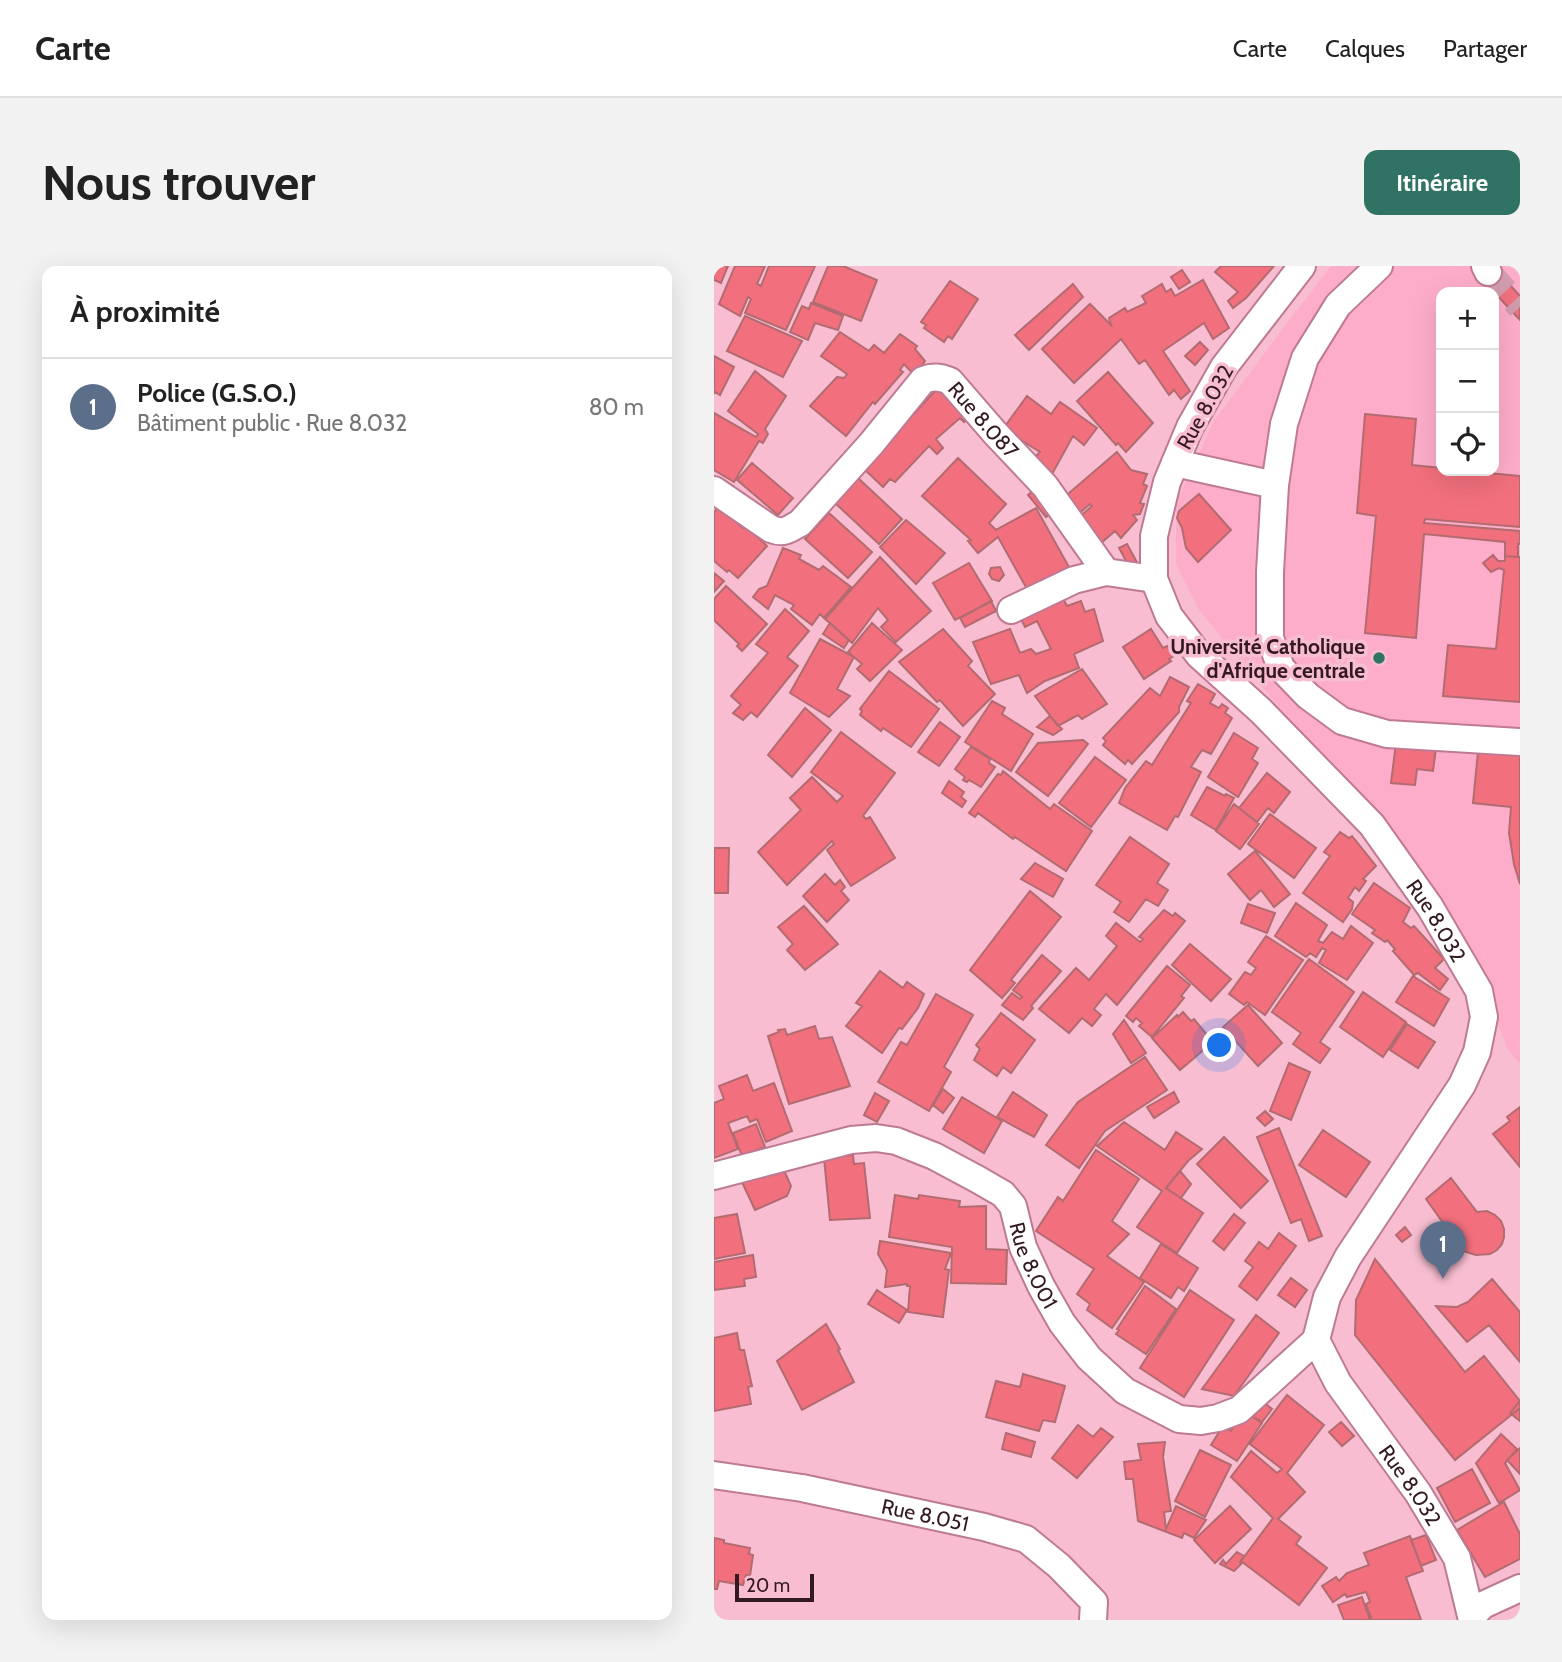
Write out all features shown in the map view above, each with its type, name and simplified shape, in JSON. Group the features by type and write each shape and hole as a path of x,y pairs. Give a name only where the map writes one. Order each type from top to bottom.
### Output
{"street":[{"name":"Rue 8.032","path":"1302,266 1224,367 1190,427 1167,482 1154,536 1154,579 1169,616 1199,655 1261,711 1372,825 1430,907 1479,991 1484,1017 1477,1052 1462,1085 1348,1257 1327,1297 1316,1340 1338,1383 1418,1493 1457,1558 1472,1618"},
{"path":"1379,266 1338,306 1305,358 1284,424 1275,485 1270,572 1270,638 1281,668 1308,696 1342,721 1387,734 1520,742"},
{"name":"Rue 8.087","path":"714,490 771,529 781,533 791,529 800,523 871,444 923,380 941,377 950,381 1045,486 1106,572"},
{"path":"1175,463 1275,485"},
{"path":"1011,610 1074,580 1106,572 1154,579"},
{"name":"Rue 8.001","path":"714,1176 851,1140 876,1138 896,1141 934,1156 1003,1194 1013,1206 1023,1247 1041,1286 1062,1322 1089,1358 1125,1391 1179,1419 1201,1421 1239,1410 1316,1340"},
{"name":"Rue 8.051","path":"714,1475 802,1488 984,1527 1026,1539 1059,1566 1094,1602 1093,1620"},
{"path":"1472,1618 1483,1605 1520,1588"}],"shaded area":[{"name":"Université Catholique d'Afrique centrale","path":"1331,266 1520,266 1520,1063 1508,1050 1494,1013 1368,804 1278,706 1199,610 1176,564 1176,503 1214,421"}],"building":[{"path":"714,266 728,266 721,283 714,280"},
{"path":"735,266 765,266 757,284 761,286 769,266 815,266 786,330 745,313 751,299 748,297 740,316 719,304"},
{"path":"828,266 843,266 877,280 861,321 813,302"},
{"path":"1221,266 1274,266 1246,298 1233,308 1228,301 1238,292 1215,272"},
{"path":"1494,267 1520,296 1520,320 1499,297 1499,287 1489,287 1481,278"},
{"path":"1182,270 1190,282 1179,289 1171,277"},
{"path":"1203,280 1229,328 1213,339 1204,323 1163,351 1190,391 1181,399 1174,390 1169,395 1145,360 1139,364 1121,339 1074,383 1042,349 1090,304 1111,325 1109,318 1125,308 1127,312 1146,303 1142,296 1162,284 1166,292 1171,289 1175,296"},
{"path":"950,281 978,299 952,339 948,336 944,342 924,328 926,325 921,322"},
{"path":"1073,284 1083,297 1029,350 1015,335"},
{"path":"811,303 843,316 838,330 815,323 808,340 790,332 802,306 809,309"},
{"path":"745,316 802,341 783,377 727,351"},
{"path":"840,332 869,351 874,345 884,353 900,334 917,346 915,349 925,361 915,376 904,364 900,370 903,372 875,404 873,402 846,436 810,406 837,377 844,378 847,374 821,356"},
{"path":"1200,342 1208,350 1195,365 1185,356"},
{"path":"714,356 734,367 720,395 715,392 714,394"},
{"path":"755,371 786,396 765,429 768,434 763,443 759,441 734,482 714,470 714,413 756,437 758,434 728,411"},
{"path":"1108,372 1153,423 1126,452 1118,443 1116,445 1077,401"},
{"path":"937,389 974,411 964,422 960,418 936,439 943,448 937,454 929,446 895,482 890,479 883,487 863,468"},
{"path":"1027,396 1051,414 1060,402 1097,428 1084,445 1073,436 1051,476 1033,459 1040,452 1003,429"},
{"path":"1365,414 1416,419 1412,465 1436,467 1436,476 1520,476 1520,527 1425,519 1424,523 1520,531 1520,544 1518,557 1505,556 1505,542 1424,534 1416,638 1365,633 1376,516 1357,513"},
{"path":"1117,452 1131,470 1147,474 1143,484 1147,486 1140,503 1144,504 1140,514 1133,515 1137,520 1121,538 1115,531 1100,544 1078,518 1092,506 1090,504 1076,516 1062,499"},
{"path":"958,458 1006,504 989,523 996,530 1036,508 1069,567 1027,589 998,537 978,553 968,541 971,540 922,496"},
{"path":"752,463 793,498 778,515 737,480"},
{"path":"858,478 902,519 879,544 835,503"},
{"path":"1037,488 1055,510 1046,517 1028,495"},
{"path":"1199,494 1231,530 1198,562 1186,548 1177,518 1179,511"},
{"path":"719,507 767,546 738,578 714,561 714,512"},
{"path":"829,513 872,552 848,578 805,539"},
{"path":"906,520 945,553 916,584 880,547"},
{"path":"1127,544 1139,566 1131,570 1119,548"},
{"path":"783,548 801,555 799,559 819,570 823,566 851,587 824,618 820,614 812,625 791,609 794,605 775,595 768,609 753,597 759,589 767,586"},
{"path":"1493,555 1498,561 1505,561 1505,556 1520,557 1520,702 1443,696 1448,645 1496,649 1504,570 1499,568 1491,572 1483,563"},
{"path":"880,557 931,611 896,642 881,627 888,620 878,608 852,643 825,619"},
{"path":"969,563 992,601 955,620 933,583"},
{"path":"1000,567 1004,575 999,581 992,579 989,574 991,568"},
{"path":"714,573 724,581 714,592"},
{"path":"726,586 767,624 742,651 737,646 739,644 714,620 714,599"},
{"path":"1060,592 1067,606 1081,601 1085,612 1094,609 1103,641 1074,654 1079,668 1045,681 1027,693 1019,675 991,684 973,642 1010,629 1020,653 1031,649 1036,654 1051,649 1037,621 1025,627 1015,607"},
{"path":"991,601 996,611 965,627 960,618"},
{"path":"785,609 809,631 787,657 798,666 757,717 751,712 743,720 733,713 741,705 731,696 768,653 756,644"},
{"path":"830,623 849,640 844,648 823,634"},
{"path":"872,623 902,650 870,681 857,669 862,664 848,652"},
{"path":"943,629 972,661 968,666 995,694 963,726 940,700 937,702 899,662"},
{"path":"1151,629 1163,648 1167,646 1174,656 1169,659 1171,661 1144,679 1123,647"},
{"path":"820,639 854,657 837,689 850,696 829,717 790,693"},
{"path":"1082,669 1107,704 1082,719 1078,715 1058,726 1035,696"},
{"path":"889,671 939,709 911,747 883,728 881,731 860,715 860,709"},
{"path":"1170,677 1189,687 1179,712 1132,764 1128,760 1125,764 1103,745 1106,741 1103,738 1150,688 1160,696"},
{"path":"1198,684 1215,694 1210,703 1219,708 1222,704 1228,708 1225,713 1232,718 1211,754 1202,750 1191,767 1201,772 1178,817 1175,816 1167,830 1119,803 1125,788 1146,761 1152,765 1191,703 1187,701"},
{"path":"992,701 1005,708 1002,714 1033,734 1011,771 965,742"},
{"path":"805,708 831,730 792,777 768,755"},
{"path":"1050,716 1062,729 1053,735 1037,727"},
{"path":"940,722 960,737 939,766 918,752"},
{"path":"841,732 895,773 863,816 866,819 870,817 895,858 851,886 827,850 834,844 832,841 787,885 758,852 801,810 790,798 812,777 837,802 843,796 811,772"},
{"path":"1234,733 1258,748 1252,759 1258,763 1238,797 1208,777"},
{"path":"1083,740 1088,744 1048,796 1016,772 1038,743"},
{"path":"1396,743 1436,748 1433,771 1417,769 1415,785 1391,783"},
{"path":"971,747 990,759 989,763 995,767 981,787 969,780 963,780 965,777 955,769"},
{"path":"1478,752 1520,756 1520,884 1509,833 1511,807 1473,803"},
{"path":"1095,757 1126,780 1091,827 1059,803"},
{"path":"1003,771 1050,809 1054,804 1092,831 1066,871 1015,837 1013,839 978,813 975,817 969,813"},
{"path":"1267,773 1290,792 1274,813 1268,808 1257,822 1239,808"},
{"path":"949,781 964,792 961,797 966,801 962,807 942,793"},
{"path":"1207,787 1234,798 1216,830 1191,815"},
{"path":"1234,804 1259,824 1240,849 1216,831"},
{"path":"1270,814 1316,848 1294,878 1248,844"},
{"path":"1340,832 1349,838 1352,836 1376,866 1363,879 1366,881 1359,891 1355,887 1348,898 1353,902 1352,909 1343,922 1303,893 1330,856 1324,852"},
{"path":"1130,837 1169,864 1157,883 1168,890 1158,906 1146,899 1129,922 1114,912 1121,902 1096,885"},
{"path":"714,848 729,848 728,893 714,893"},
{"path":"1255,851 1290,894 1274,907 1261,890 1250,900 1228,874"},
{"path":"1035,863 1063,879 1053,897 1021,879"},
{"path":"825,874 835,885 840,880 845,887 841,891 849,900 827,922 803,896"},
{"path":"1374,883 1410,908 1403,922 1411,928 1414,926 1444,959 1435,968 1448,979 1440,990 1418,973 1414,975 1387,940 1385,942 1372,933 1375,930 1352,914"},
{"path":"1030,891 1061,917 1011,980 1015,983 1002,998 970,970"},
{"path":"1296,903 1327,925 1318,941 1323,943 1332,932 1343,939 1351,926 1373,943 1347,980 1319,963 1326,950 1322,948 1316,957 1310,953 1306,957 1275,936"},
{"path":"1248,904 1275,913 1267,933 1241,923"},
{"path":"804,906 838,944 805,970 787,950 793,944 778,927"},
{"path":"1164,910 1173,916 1175,913 1185,921 1117,1005 1106,994 1094,1009 1101,1015 1092,1026 1082,1018 1069,1033 1039,1009 1076,968 1089,980 1117,946 1106,936 1116,923 1140,942 1143,939 1139,937"},
{"path":"1266,936 1303,960 1265,1015 1247,1002 1244,1005 1229,994 1245,972 1251,975 1256,968 1248,962"},
{"path":"1190,944 1231,979 1211,1001 1172,965"},
{"path":"1042,955 1061,971 1031,1006 1033,1008 1023,1020 1002,1005 1012,993 1020,999 1022,997 1013,990"},
{"path":"1309,959 1354,992 1320,1042 1330,1049 1320,1063 1293,1044 1301,1033 1272,1012"},
{"path":"1167,966 1190,985 1181,996 1184,998 1152,1037 1139,1026 1142,1023 1136,1018 1133,1022 1126,1016"},
{"path":"880,971 903,988 907,982 924,994 918,1008 902,1029 899,1028 882,1053 846,1026 862,1006 856,1003"},
{"path":"1413,976 1449,999 1434,1026 1396,1002"},
{"path":"1363,992 1406,1022 1383,1057 1340,1027"},
{"path":"936,994 973,1015 944,1067 951,1072 929,1111 878,1082 901,1042 907,1045"},
{"path":"1248,1005 1282,1043 1258,1066 1223,1027"},
{"path":"1183,1012 1191,1021 1194,1019 1213,1042 1180,1070 1152,1038"},
{"path":"1001,1013 1035,1040 1011,1073 1003,1067 997,1076 974,1060 980,1049 976,1045"},
{"path":"1124,1020 1146,1053 1131,1063 1113,1034"},
{"path":"1407,1024 1435,1042 1418,1068 1390,1050"},
{"path":"815,1026 819,1039 832,1037 850,1086 789,1104 768,1036 779,1032 778,1030 785,1029 787,1035"},
{"path":"1145,1057 1167,1090 1105,1131 1079,1168 1046,1145 1078,1102"},
{"path":"1289,1063 1310,1072 1291,1120 1270,1111"},
{"path":"747,1075 753,1091 774,1083 792,1131 766,1142 757,1119 750,1122 747,1116 728,1123 738,1149 714,1158 714,1103 724,1099 719,1086"},
{"path":"943,1089 954,1098 943,1113 933,1105"},
{"path":"1013,1092 1047,1115 1034,1137 997,1117"},
{"path":"1174,1092 1179,1102 1154,1118 1147,1107"},
{"path":"875,1093 889,1101 877,1122 864,1115"},
{"path":"962,1097 1002,1121 984,1153 943,1129"},
{"path":"1520,1107 1520,1167 1493,1134 1510,1121 1507,1117"},
{"path":"1265,1111 1273,1119 1265,1126 1257,1118"},
{"path":"1124,1122 1165,1150 1176,1132 1202,1149 1188,1161 1166,1188 1203,1213 1177,1253 1137,1227 1162,1191 1097,1146"},
{"path":"756,1124 765,1147 742,1156 733,1133"},
{"path":"1279,1128 1322,1236 1309,1241 1301,1219 1291,1223 1257,1137"},
{"path":"1323,1130 1370,1162 1346,1197 1299,1165"},
{"path":"1224,1137 1268,1181 1241,1208 1197,1164"},
{"path":"1096,1150 1139,1179 1112,1221 1129,1234 1107,1256 1144,1282 1112,1328 1087,1310 1090,1304 1077,1294 1094,1269 1036,1231 1058,1197 1063,1201"},
{"path":"853,1155 854,1164 864,1163 870,1218 830,1220 824,1158"},
{"path":"783,1168 791,1186 787,1196 755,1210 742,1182"},
{"path":"1180,1171 1191,1184 1181,1198 1166,1188"},
{"path":"1451,1178 1477,1212 1487,1211 1501,1221 1504,1237 1497,1250 1490,1254 1476,1255 1463,1251 1426,1199"},
{"path":"895,1195 918,1199 919,1195 960,1201 959,1207 986,1206 986,1249 1007,1250 1006,1284 951,1283 952,1247 889,1237"},
{"path":"737,1214 745,1253 714,1259 714,1218"},
{"path":"1234,1214 1245,1223 1224,1250 1213,1241"},
{"path":"1405,1227 1411,1235 1402,1242 1396,1235"},
{"path":"1279,1233 1296,1246 1257,1300 1239,1286 1253,1267 1245,1261 1259,1242 1268,1249"},
{"path":"880,1241 951,1253 945,1269 949,1270 943,1317 908,1312 910,1286 907,1284 885,1287 887,1270 878,1254"},
{"path":"1161,1244 1198,1268 1184,1291 1178,1287 1171,1298 1140,1278"},
{"path":"753,1255 756,1277 744,1279 745,1286 714,1290 714,1262"},
{"path":"1375,1259 1465,1372 1484,1356 1520,1401 1520,1408 1455,1460 1355,1335 1356,1300"},
{"path":"1291,1278 1307,1290 1295,1307 1278,1295"},
{"path":"1492,1279 1520,1312 1520,1362 1489,1325 1467,1342 1436,1306 1457,1307 1468,1302"},
{"path":"1145,1286 1176,1309 1146,1354 1116,1334"},
{"path":"877,1290 907,1310 899,1323 868,1304"},
{"path":"1190,1290 1234,1320 1184,1397 1140,1368"},
{"path":"1256,1315 1279,1333 1234,1396 1202,1389"},
{"path":"826,1324 854,1382 802,1410 777,1361"},
{"path":"737,1333 740,1350 744,1350 752,1386 748,1387 751,1404 714,1411 714,1338"},
{"path":"1023,1374 1065,1386 1055,1422 1043,1420 1039,1431 986,1417 996,1381 1020,1387"},
{"path":"1287,1395 1324,1425 1287,1473 1305,1492 1278,1519 1301,1537 1296,1544 1327,1568 1299,1605 1241,1561 1273,1518 1231,1477 1251,1451 1277,1473 1282,1469 1250,1444"},
{"path":"1520,1401 1520,1421 1510,1413"},
{"path":"1266,1404 1272,1409 1262,1422 1252,1416"},
{"path":"1244,1411 1262,1423 1237,1461 1211,1445 1223,1426 1231,1431"},
{"path":"1341,1422 1354,1436 1342,1446 1329,1432"},
{"path":"1078,1425 1093,1437 1101,1428 1113,1437 1077,1478 1052,1458"},
{"path":"1006,1433 1035,1442 1031,1457 1002,1449"},
{"path":"1501,1434 1517,1449 1505,1463 1520,1490 1499,1503 1476,1463"},
{"path":"1165,1442 1163,1457 1171,1511 1164,1512 1166,1529 1176,1506 1206,1520 1194,1538 1184,1533 1182,1538 1138,1521 1133,1479 1126,1479 1124,1462 1141,1460 1138,1444"},
{"path":"1520,1448 1520,1474 1507,1460"},
{"path":"1200,1450 1231,1465 1205,1517 1175,1501"},
{"path":"1472,1469 1490,1503 1455,1522 1437,1488"},
{"path":"1504,1502 1520,1534 1520,1559 1485,1577 1457,1530"},
{"path":"1230,1506 1251,1529 1215,1563 1194,1540"},
{"path":"1426,1535 1436,1560 1421,1566 1411,1540"},
{"path":"1410,1536 1423,1571 1406,1577 1421,1620 1372,1620 1366,1604 1370,1602 1366,1592 1347,1597 1345,1594 1333,1602 1322,1586 1336,1577 1339,1581 1347,1573 1369,1565 1364,1553"},
{"path":"714,1538 724,1540 724,1543 750,1548 749,1554 753,1555 750,1576 746,1575 743,1585 719,1581 717,1589 714,1589"},
{"path":"1237,1552 1244,1556 1240,1562 1242,1563 1234,1571 1220,1564 1223,1560 1226,1564"},
{"path":"1362,1597 1370,1620 1344,1620 1338,1605"}],"tunnel":[{"path":"1488,272 1520,307"}],"place":[{"name":"Université Catholique d'Afrique centrale","path":"1379,658"},
{"name":"Police (G.S.O.)","path":"1443,1279"}]}
